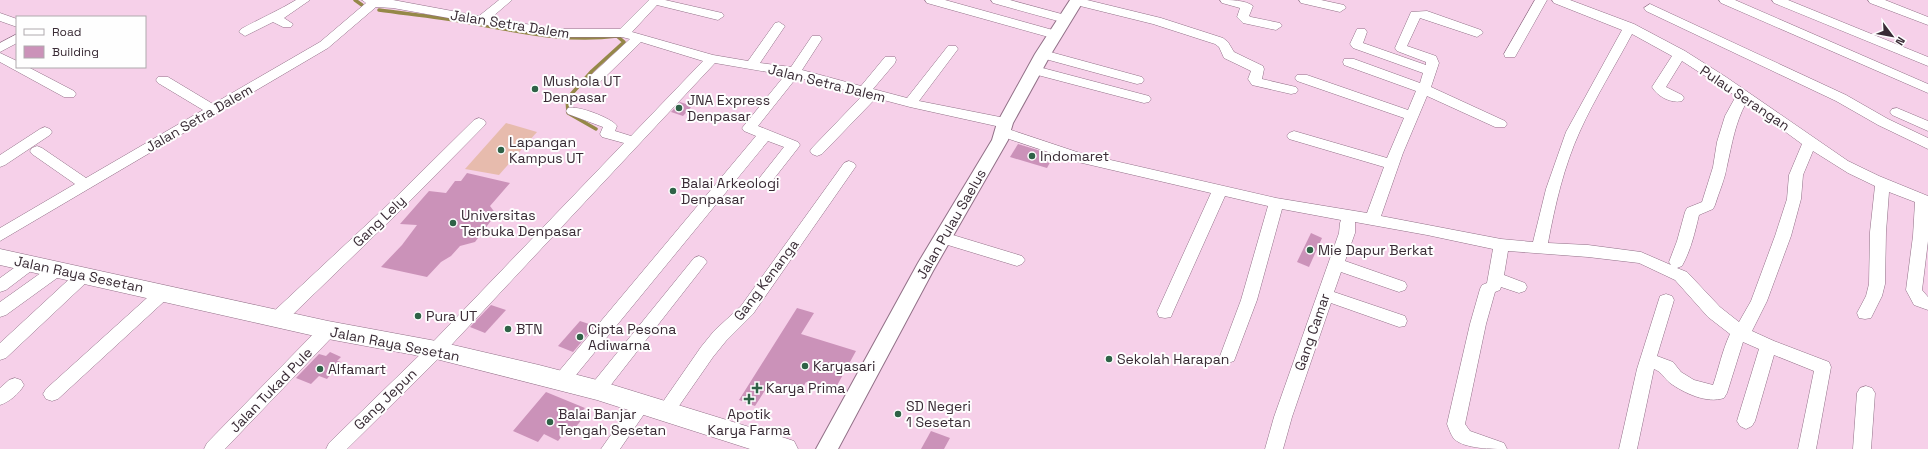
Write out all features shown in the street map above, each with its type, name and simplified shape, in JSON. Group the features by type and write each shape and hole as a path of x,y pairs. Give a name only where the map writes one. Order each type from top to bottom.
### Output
{"main road":[{"name":"Jalan Raya Sesetan","path":"0,257 164,292 328,330 436,350 597,390 785,449"}],"street":[{"path":"245,32 269,18 282,21 304,0"},
{"path":"481,20 506,0"},
{"path":"931,0 1056,35"},
{"path":"997,0 1065,19"},
{"path":"1076,0 1157,21 1219,41 1224,45 1229,55 1258,69 1255,79 1257,82 1291,90"},
{"name":"Jalan Pulau Saelus","path":"827,449 943,238 1000,140 1004,127 1039,62 1076,0"},
{"path":"1226,0 1247,6 1243,17 1248,20 1276,26"},
{"path":"1305,0 1340,8"},
{"path":"1510,54 1541,0"},
{"name":"Pulau Serangan","path":"1558,0 1630,27 1680,54 1744,95 1842,163 1882,183 1925,201"},
{"path":"1725,0 1928,89"},
{"path":"1778,0 1928,62"},
{"path":"1874,0 1928,21"},
{"name":"Jalan Setra Dalem","path":"0,235 324,45 373,1 555,33 623,33 712,59 794,72 1004,127 1078,157 1276,203 1351,217 1372,219 1502,245 1618,254 1641,258 1673,271 1686,280 1714,312 1741,333 1768,346 1823,368 1807,449"},
{"path":"623,33 655,1 718,16"},
{"path":"1650,8 1841,98 1928,144"},
{"path":"1372,219 1392,164 1424,89 1433,63 1431,59 1404,49 1401,46 1415,15 1423,14 1477,33"},
{"path":"0,17 16,23"},
{"path":"752,65 779,26"},
{"path":"1540,247 1545,216 1566,150 1574,131 1630,27"},
{"path":"1362,32 1356,44 1357,45 1431,71"},
{"path":"594,80 639,37"},
{"path":"0,48 16,39"},
{"path":"764,181 793,145 749,128 794,72 816,40"},
{"path":"910,103 952,48"},
{"path":"1677,98 1661,91 1659,87 1680,54"},
{"path":"0,57 16,66"},
{"name":"Gang Jepun","path":"335,449 436,350 712,59"},
{"path":"817,151 822,148 869,92 890,60"},
{"path":"1039,62 1137,80"},
{"path":"1039,62 1144,99"},
{"path":"1349,62 1424,89 1500,124"},
{"path":"20,68 69,94"},
{"path":"1302,78 1412,116"},
{"path":"163,80 213,110"},
{"path":"1677,262 1685,241 1692,212 1708,205 1720,167 1724,142 1732,116 1744,95"},
{"path":"573,111 609,125 606,132 608,134 633,141"},
{"path":"1897,112 1928,126"},
{"name":"Gang Lely","path":"278,318 399,203 479,123"},
{"path":"0,162 45,132"},
{"path":"562,381 765,135"},
{"path":"1294,136 1392,164"},
{"path":"1648,358 1667,367 1675,377 1688,386 1702,391 1718,393 1727,370 1731,351 1759,301 1783,236 1794,198 1796,175 1810,142"},
{"path":"37,152 85,184"},
{"name":"Gang Kenanga","path":"666,411 707,352 720,336 748,310 850,166"},
{"path":"1865,313 1874,296 1877,284 1878,232 1882,183"},
{"path":"1165,312 1220,190"},
{"path":"1925,201 1914,290 1920,301 1928,304"},
{"path":"1228,356 1244,314 1276,203"},
{"name":"Gang Camar","path":"1274,449 1283,417 1347,233 1347,223 1351,217"},
{"path":"943,238 1017,260"},
{"path":"1498,449 1464,436 1460,433 1456,424 1478,324 1493,284 1502,245"},
{"path":"597,390 699,262"},
{"path":"0,286 30,264"},
{"path":"1336,264 1399,286"},
{"path":"0,311 58,269"},
{"path":"0,353 84,275"},
{"path":"1493,284 1519,287"},
{"path":"52,394 164,292"},
{"path":"1325,295 1398,321"},
{"path":"1628,449 1648,358 1666,300"},
{"name":"Jalan Tukad Pule","path":"213,449 328,330"},
{"path":"1746,421 1753,402 1768,346"},
{"path":"0,398 15,385"},
{"path":"1862,449 1866,393"},
{"path":"610,449 642,404"}],"shaded area":[{"name":"Lapangan Kampus UT","path":"506,123 537,132 499,175 465,169"}],"building":[{"name":"JNA Express Denpasar","path":"680,102 692,106 683,116 671,112"},
{"name":"Indomaret","path":"1018,144 1054,155 1047,168 1010,157"},
{"name":"Universitas Terbuka Denpasar","path":"467,173 510,183 490,206 496,214 475,242 460,246 451,256 441,262 427,277 381,267 402,245 417,225 400,224 429,191 446,193 455,181 461,181"},
{"name":"Mie Dapur Berkat","path":"1311,233 1322,238 1309,267 1297,262"},
{"path":"491,305 506,310 485,333 470,327"},
{"name":"Karyasari","path":"797,308 814,313 801,334 856,351 834,391 806,382 801,391 771,381 755,406 739,400"},
{"name":"Cipta Pesona Adiwarna","path":"580,321 595,326 573,352 558,346"},
{"name":"Alfamart","path":"330,352 341,357 337,361 341,362 327,379 319,376 311,384 296,378 319,354 326,356"},
{"name":"Balai Banjar Tengah Sesetan","path":"546,392 585,408 582,411 587,413 571,433 566,431 558,441 544,434 538,442 513,431"},
{"path":"931,431 950,438 944,449 921,449"}],"waterway":[{"path":"355,0 362,5"},
{"path":"379,10 455,20 541,35 579,38 617,36 624,42 592,71 567,99 568,113 596,129"}],"place":[{"name":"Mushola UT Denpasar","path":"535,89"},
{"name":"JNA Express Denpasar","path":"679,108"},
{"name":"Lapangan Kampus UT","path":"501,150"},
{"name":"Indomaret","path":"1032,156"},
{"name":"Balai Arkeologi Denpasar","path":"673,191"},
{"name":"Universitas Terbuka Denpasar","path":"453,223"},
{"name":"Mie Dapur Berkat","path":"1310,250"},
{"name":"Pura UT","path":"418,316"},
{"name":"BTN","path":"508,329"},
{"name":"Cipta Pesona Adiwarna","path":"580,337"},
{"name":"Sekolah Harapan","path":"1109,359"},
{"name":"Karyasari","path":"805,366"},
{"name":"Alfamart","path":"320,369"},
{"name":"Karya Prima","path":"757,388"},
{"name":"Apotik Karya Farma","path":"749,399"},
{"name":"SD Negeri 1 Sesetan","path":"898,414"},
{"name":"Balai Banjar Tengah Sesetan","path":"550,422"}]}
